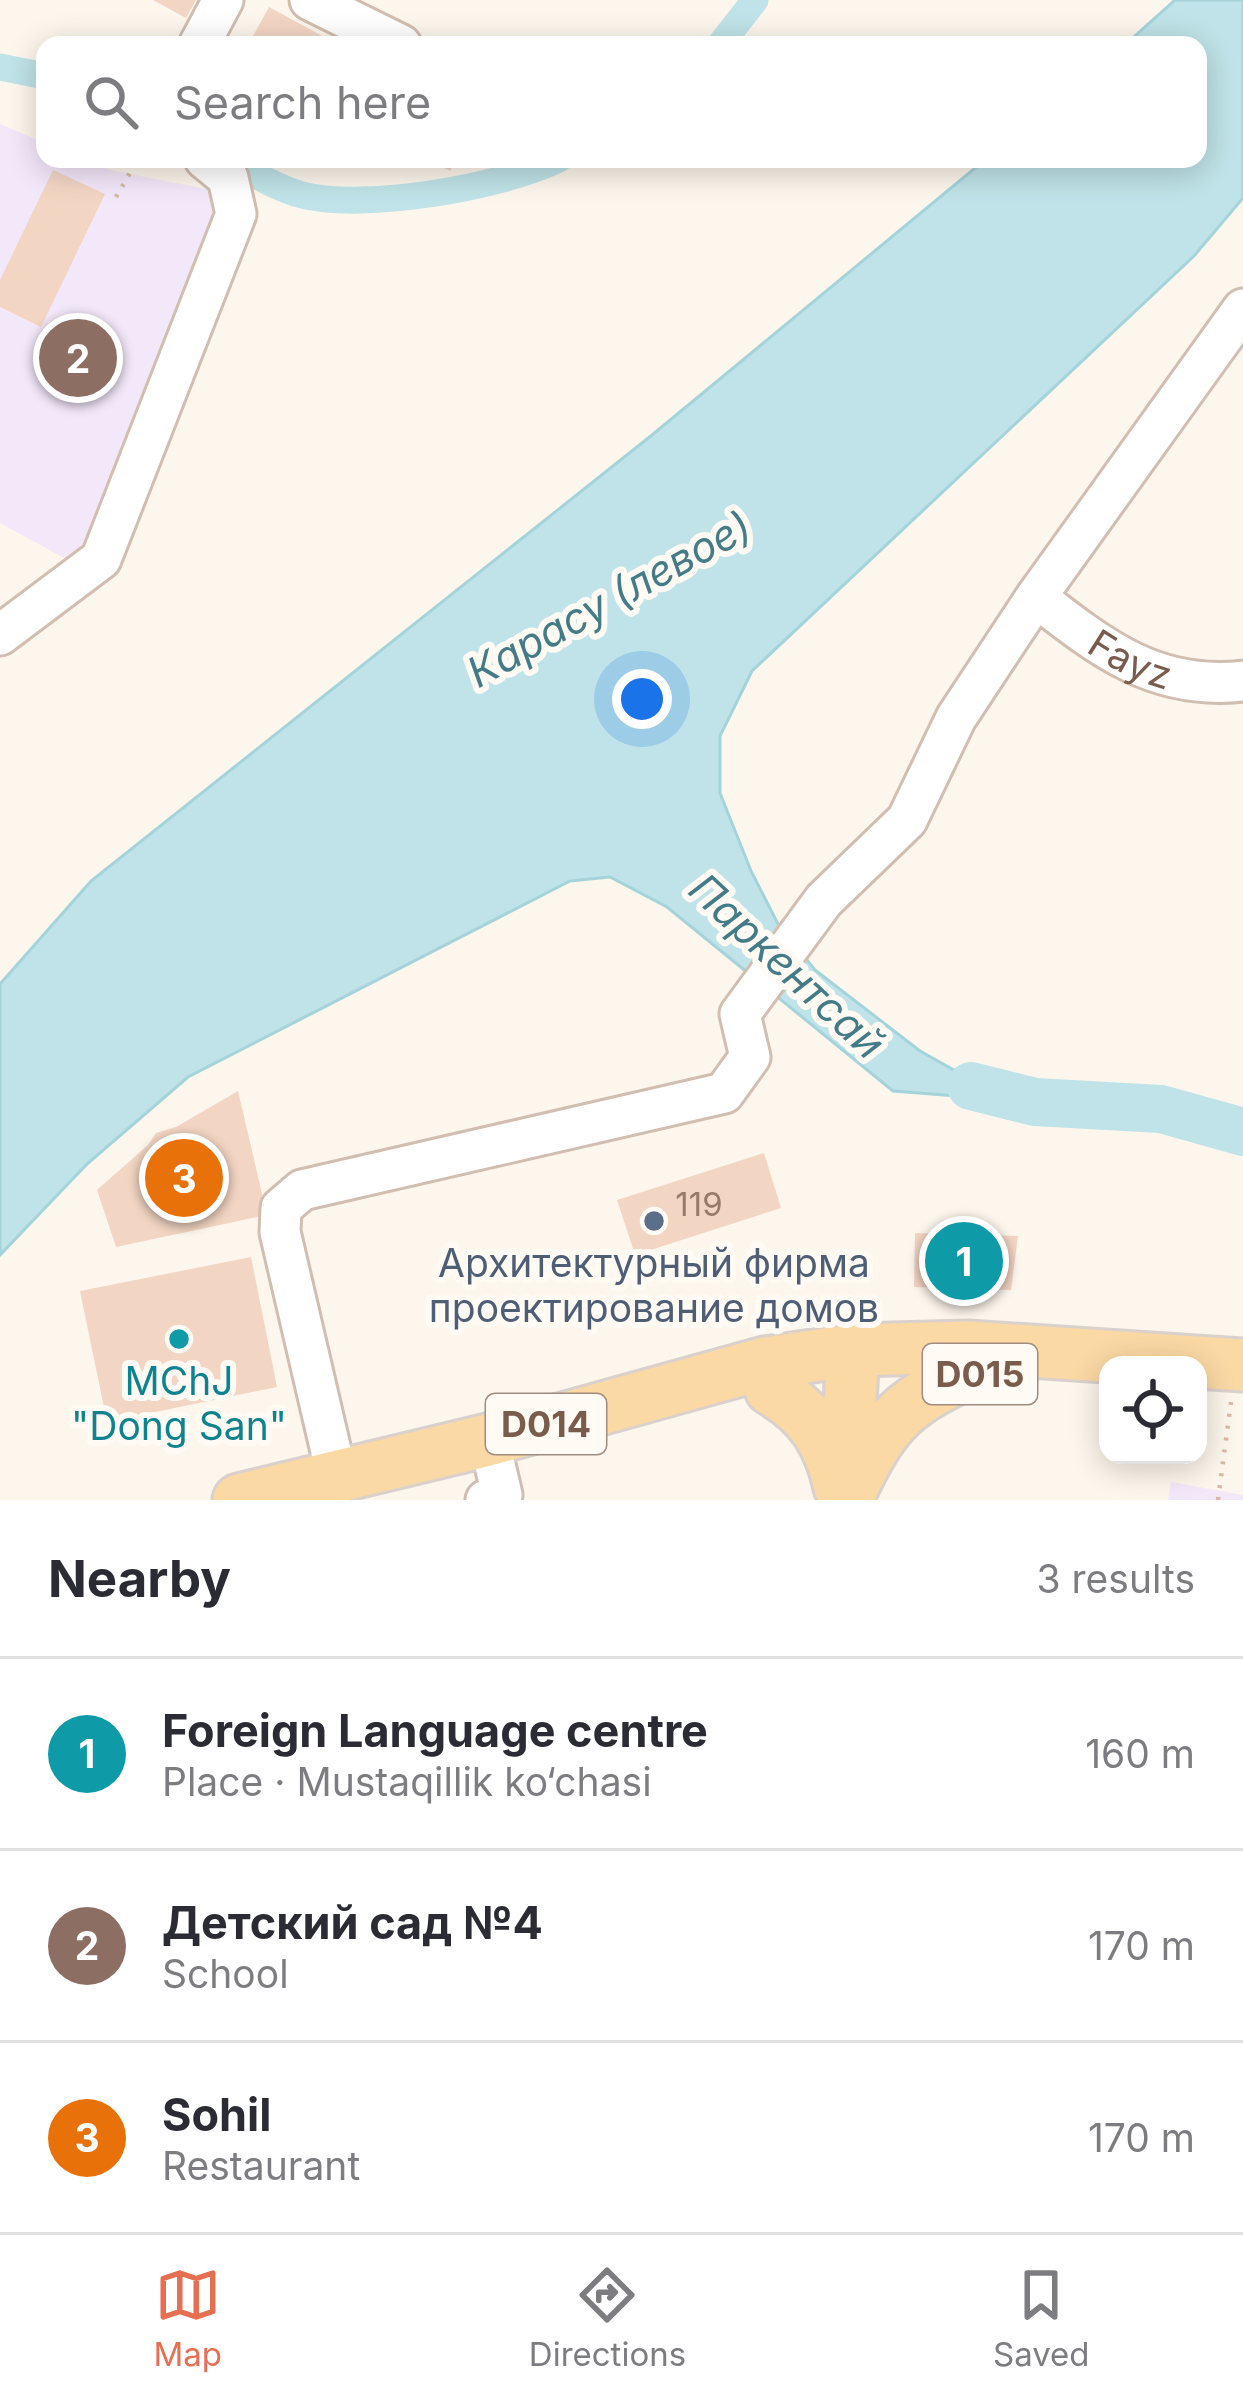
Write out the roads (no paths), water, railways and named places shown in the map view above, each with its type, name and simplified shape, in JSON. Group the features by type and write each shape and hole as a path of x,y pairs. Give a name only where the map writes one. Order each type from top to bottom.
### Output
{"main road":[{"name":"D015","path":"853,1364 968,1347 1229,1384"},
{"name":"D014","path":"347,1488 488,1440 765,1363 853,1364"},
{"name":"D014","path":"239,1500 347,1488 497,1490 714,1401 853,1364"},
{"name":"D015","path":"853,1364 1099,1381"},
{"path":"844,1500 853,1364"},
{"path":"844,1500 878,1442 911,1400 968,1373"},
{"path":"771,1389 819,1429 829,1445 844,1500"}],"street":[{"path":"205,36 223,0"},
{"path":"310,0 383,36"},
{"path":"0,635 101,559 236,214 228,178 216,168"},
{"path":"347,1488 280,1232 281,1208 302,1190 724,1094 750,1057 740,1014 824,900 907,820 956,718 1036,597 1243,309"},
{"name":"Fayz","path":"1036,597 1095,644 1148,671 1206,685 1243,681"}],"water":[{"name":"Карасу (левое)","path":"1175,0 1243,0 1243,198 1194,256 752,671 720,736 720,793 751,871 778,924 815,970 920,1051 961,1074 1035,1102 893,1091 667,907 610,877 570,881 188,1077 87,1164 0,1255 0,984 91,881 652,435 975,168 1207,168 1207,36 1135,36"}],"waterway":[{"path":"727,36 755,0"},
{"path":"0,67 36,74"},
{"path":"242,168 302,195 361,200 433,194 536,168"},
{"name":"Паркентсай","path":"971,1086 1035,1102 1161,1109 1243,1132"}],"place":[{"name":"Детский сад №4","path":"78,358"},
{"name":"Sohil","path":"184,1178"},
{"name":"Архитектурный фирма проектирование домов","path":"654,1221"},
{"name":"Foreign Language centre","path":"964,1261"},
{"name":"MChJ \"Dong San\"","path":"179,1339"}]}
